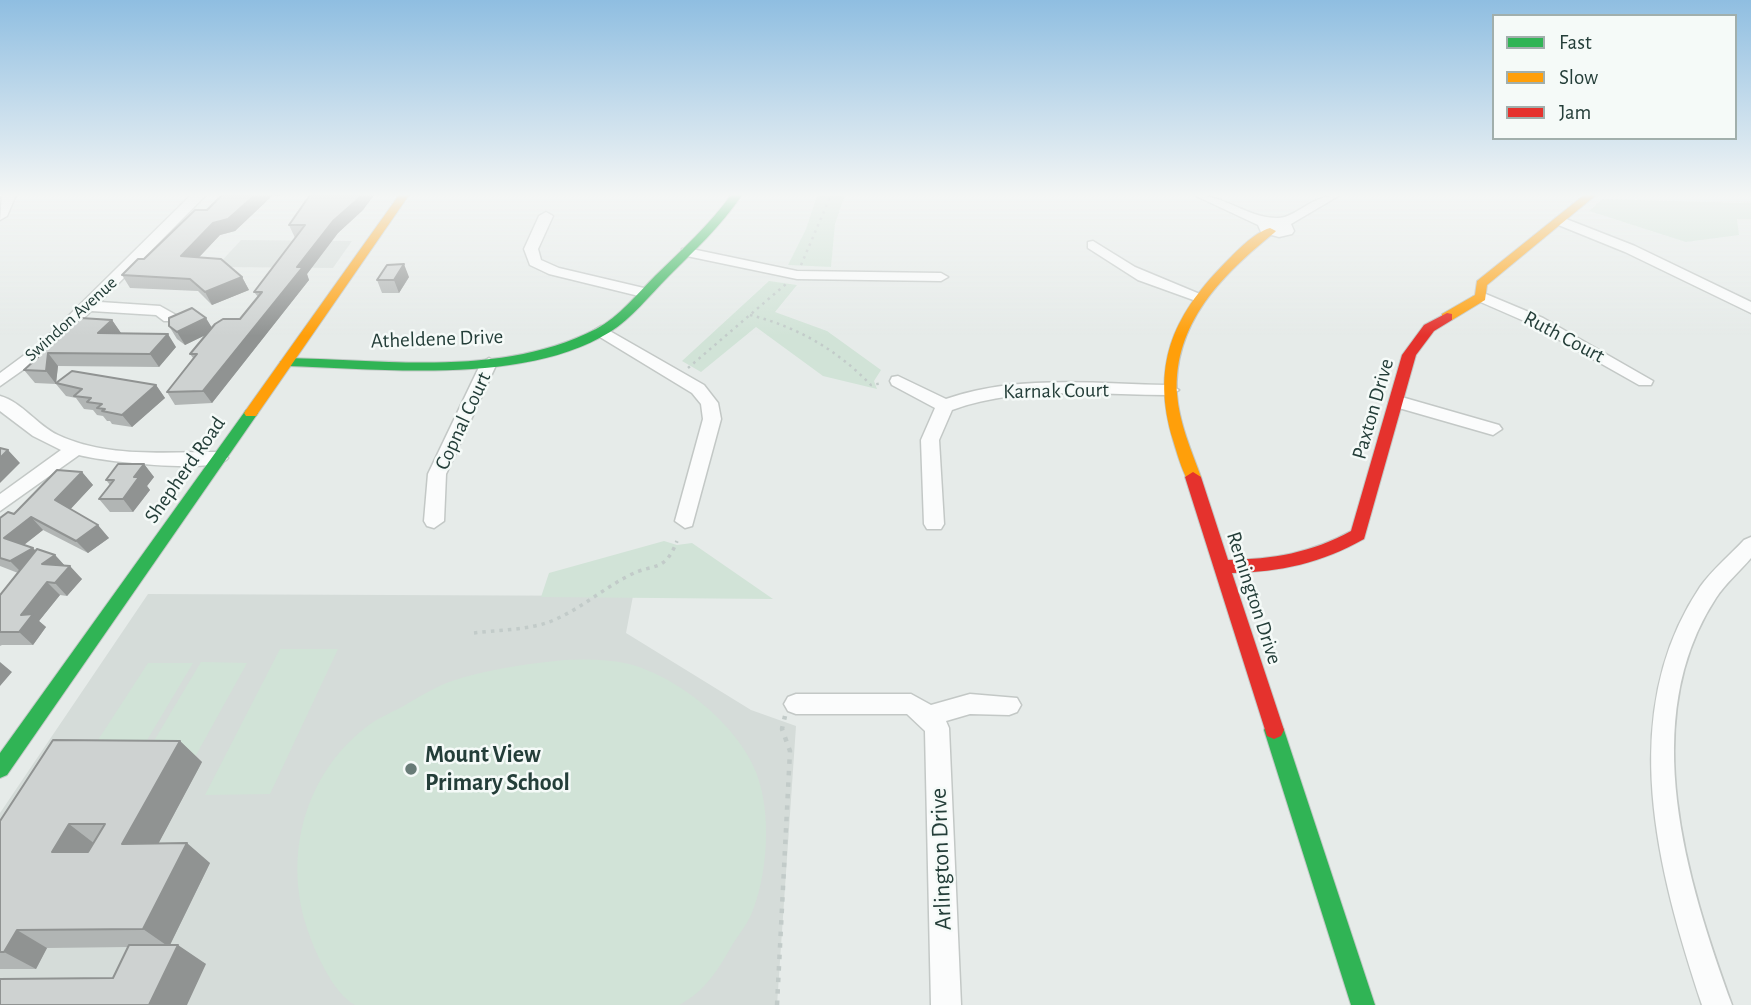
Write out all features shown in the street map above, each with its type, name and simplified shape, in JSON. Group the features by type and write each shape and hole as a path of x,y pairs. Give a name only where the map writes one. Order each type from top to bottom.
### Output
{"street":[{"name":"Swindon Avenue","path":"0,381 48,345 153,242"},
{"name":"Shepherd Road","path":"0,769 371,242"},
{"path":"534,242 531,249 535,262 554,271 643,292"},
{"name":"Atheldene Drive","path":"287,362 489,363 548,352 601,331 696,242"},
{"name":"Remington Drive","path":"1253,242 1231,260 1199,297 1176,346 1170,390 1178,434 1363,1005"},
{"name":"Paxton Drive","path":"1222,567 1305,563 1328,554 1358,535 1398,402 1409,355 1429,328 1481,297 1481,284 1534,242"},
{"path":"1612,242 1751,308"},
{"path":"1093,245 1110,260 1148,281 1199,297"},
{"path":"687,252 797,275 941,277"},
{"name":"Ruth Court","path":"1481,297 1537,321 1645,381"},
{"path":"90,306 160,311 170,318"},
{"path":"601,331 679,376 698,389 709,403 712,419 685,521"},
{"name":"Copnal Court","path":"434,521 436,474 489,363"},
{"path":"898,381 945,406 930,440 934,524"},
{"name":"Karnak Court","path":"945,406 981,393 1015,389 1170,390"},
{"path":"0,402 52,439 76,448 132,457 219,458"},
{"path":"1398,402 1493,429"},
{"path":"0,504 76,448"},
{"path":"1717,1005 1699,958 1670,836 1662,760 1667,696 1681,642 1703,597 1732,561 1751,545"},
{"path":"796,704 911,704 928,716 970,704 1009,705"},
{"name":"Arlington Drive","path":"928,716 937,728 946,1005"}],"path":[{"path":"679,376 797,275 811,242"},
{"path":"750,315 778,320 851,363 871,385 898,381"},
{"path":"474,633 546,623 571,612 631,574 656,568 670,559 677,541"},
{"path":"777,1005 790,751 785,743 782,719 796,704"}],"shaded area":[{"path":"239,242 351,242 333,268 216,267"},
{"name":"Mount View Primary School","path":"148,594 633,596 626,633 751,710 796,726 777,1005 0,1005 0,813"}],"green space":[{"path":"800,242 833,242 831,267 788,265"},
{"path":"769,281 797,285 775,312 827,331 881,370 874,381 877,389 823,376 756,327 701,372 682,361"},
{"path":"664,541 677,545 692,543 773,599 541,597 549,573"},
{"path":"280,649 338,649 270,794 205,795"},
{"path":"565,660 613,661 648,670 686,691 704,705 735,737 747,754 761,788 766,825 761,882 748,922 711,978 697,993 679,1005 355,1005 339,991 325,970 309,935 300,898 297,871 299,844 314,792 327,769 344,747 369,725 443,684 492,670"},
{"path":"201,662 247,663 195,757 145,756"},
{"path":"148,663 193,663 137,757 87,757"}],"building":[{"path":"162,242 195,242 181,256 221,259 242,277 205,292 190,279 122,275 138,259 144,259"},
{"path":"292,242 317,242 297,267 303,267 203,391 167,392 197,354 190,354 215,324 223,319 240,319 262,292 254,292"},
{"path":"404,264 394,280 377,280 387,265"},
{"path":"192,308 206,318 177,332 169,326 169,318"},
{"path":"81,318 112,320 98,333 168,334 150,354 48,353 46,371 24,370"},
{"path":"72,371 156,385 122,415 102,411 105,409 97,408 102,404 87,402 91,398 74,396 82,389 56,383"},
{"path":"0,448 8,450 0,458"},
{"path":"118,464 144,464 134,477 139,477 123,499 99,499 114,480 106,480"},
{"path":"57,470 82,472 55,500 98,525 76,541 31,517 4,538 33,548 10,561 0,558 0,518 8,512 14,514"},
{"path":"37,549 55,555 42,564 70,566 55,583 47,582 21,615 33,614 19,632 0,632 0,595"},
{"path":"53,740 180,741 122,844 187,843 143,929 17,930 4,952 0,952 0,821","holes":["69,824 105,824 88,852 52,852"]},
{"path":"129,945 178,945 149,1005 0,1005 0,979 113,978"}],"traffic: fast":[{"path":"287,362 406,366 490,363 530,357 568,346 611,325 697,242"},
{"path":"0,769 251,413"},
{"path":"1274,730 1363,1005"}],"traffic: slow":[{"path":"251,413 371,242"},
{"path":"1193,477 1171,404 1170,368 1176,344 1199,300 1214,281 1256,242"},
{"path":"1447,317 1481,297 1481,284 1533,242"}],"traffic: jam":[{"path":"1222,567 1259,566 1293,561 1325,552 1358,535 1409,355 1429,328 1447,317"},
{"path":"1193,477 1274,730"}],"place":[{"name":"Mount View Primary School","path":"411,769"}]}
